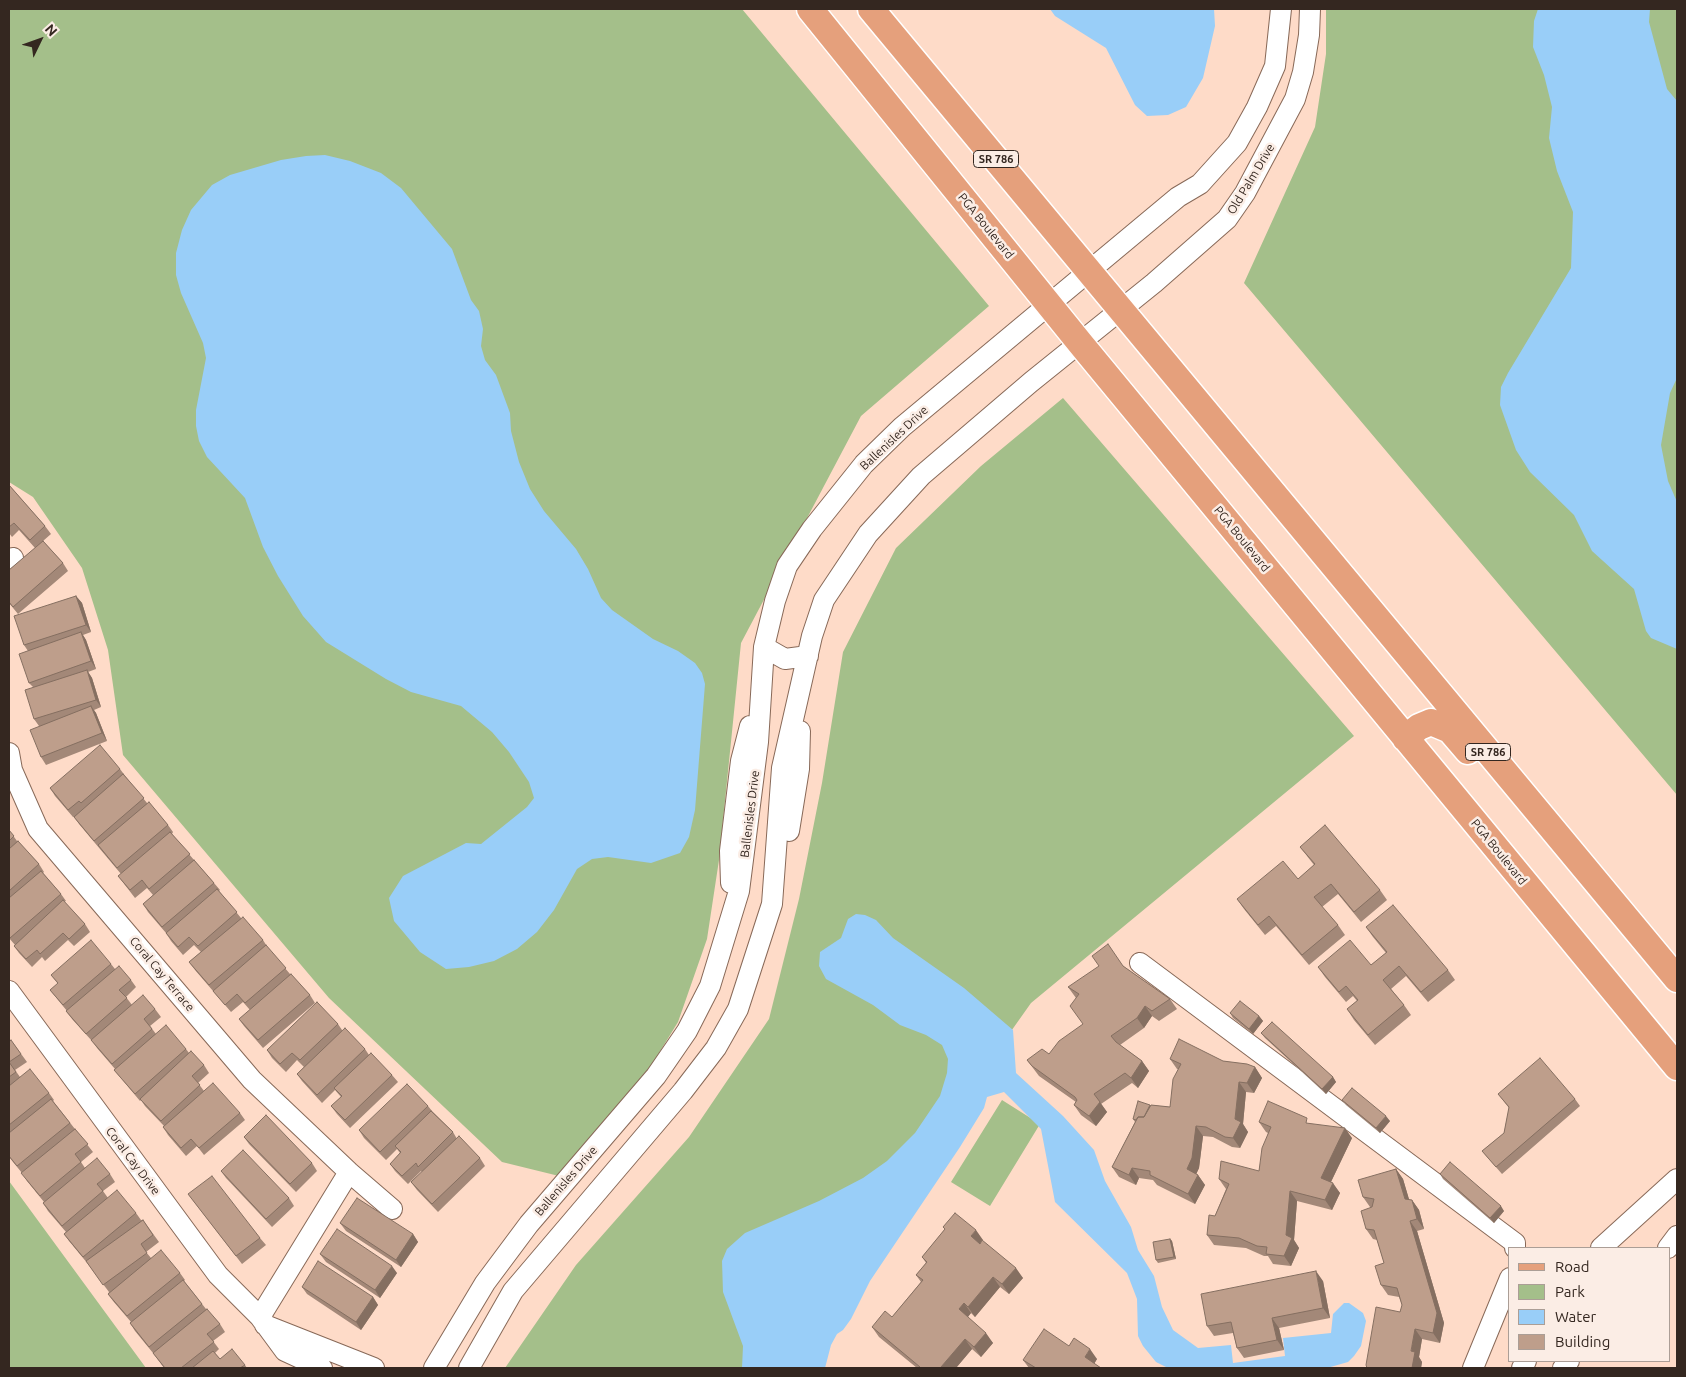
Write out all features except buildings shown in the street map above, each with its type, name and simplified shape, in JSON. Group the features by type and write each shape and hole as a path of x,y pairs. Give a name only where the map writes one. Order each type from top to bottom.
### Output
{"main road":[{"name":"PGA Boulevard","path":"810,9 896,113 1049,305 1090,335 1406,738 1677,1068"},
{"name":"SR 786","path":"871,9 1677,979"},
{"path":"1406,738 1419,726 1431,722 1450,730 1489,774 1564,843"}],"street":[{"path":"1090,272 1178,197 1200,184 1236,143 1257,107 1275,66 1281,9"},
{"name":"Old Palm Drive","path":"1090,335 1188,255 1226,219 1245,192 1295,99 1303,72 1309,35 1310,9"},
{"name":"Ballenisles Drive","path":"434,1368 485,1283 529,1224 656,1076 687,1031 710,986 739,891 751,810 764,647 775,601 787,566 812,528 864,464 902,427 1090,272"},
{"path":"772,904 782,768 808,656 824,600 857,550 893,504 962,440 1090,335"},
{"path":"764,647 785,659 808,656"},
{"path":"732,910 730,851 741,761 762,680"},
{"path":"469,1368 513,1291 683,1092 716,1048 738,1010 772,904 789,828 799,769 802,684"},
{"name":"Coral Cay Terrace","path":"9,753 12,770 38,829 252,1080 349,1172 392,1209"},
{"path":"751,810 778,811"},
{"path":"1140,964 1515,1243 1515,1247"},
{"name":"Coral Cay Drive","path":"9,991 218,1275 263,1321 285,1351 322,1368"},
{"path":"263,1321 349,1172"},
{"path":"1602,1247 1677,1179"},
{"path":"1669,1247 1677,1236"},
{"path":"1473,1368 1508,1283"},
{"name":"Coral Cay Drive","path":"263,1321 374,1368"}],"green space":[{"path":"9,9 742,9 989,306 861,416 741,643 719,860 707,939 678,1022 643,1079 559,1176 502,1162 329,998 123,755 108,650 82,568 33,497 9,482"},
{"path":"1326,9 1677,9 1677,795 1244,283 1315,127 1326,54"},
{"path":"1063,398 1354,736 1031,1003 813,1311 783,1368 505,1368 576,1265 689,1137 769,1019 799,899 822,783 843,652 896,548 981,466"},
{"path":"1002,1100 1040,1124 990,1206 951,1182"},
{"path":"9,1181 146,1368 9,1368"}],"water":[{"path":"1050,9 1214,9 1215,26 1203,78 1186,107 1168,115 1147,116 1135,105 1106,48 1055,16"},
{"path":"1538,9 1650,9 1649,22 1667,89 1677,101 1677,378 1670,393 1661,445 1668,481 1677,502 1677,649 1651,638 1646,631 1634,589 1592,551 1574,515 1530,472 1516,450 1500,405 1501,387 1508,373 1571,268 1573,212 1557,171 1549,138 1552,107 1544,75 1533,47 1534,21"},
{"path":"325,155 350,161 381,173 401,188 452,249 471,300 479,311 483,329 481,346 485,360 496,375 510,413 511,431 519,462 530,489 544,511 576,549 588,569 601,598 612,610 653,639 678,651 695,663 702,673 705,684 695,810 689,837 680,853 651,863 608,857 592,859 577,869 554,910 537,932 517,949 494,961 469,967 446,969 420,952 394,921 389,898 403,876 466,843 481,844 527,807 534,798 529,782 509,752 492,732 461,706 411,692 326,642 303,616 278,576 263,547 245,498 207,457 199,441 196,426 196,410 206,358 203,343 181,293 176,275 176,253 182,230 191,210 212,185 230,175 281,160"},
{"path":"856,914 865,915 876,920 893,938 964,988 1013,1030 1016,1073 1063,1116 1094,1150 1105,1181 1131,1227 1138,1250 1154,1276 1162,1307 1173,1330 1198,1348 1231,1345 1233,1363 1285,1356 1283,1338 1331,1333 1333,1314 1344,1303 1349,1303 1363,1313 1366,1321 1361,1346 1354,1356 1348,1362 1327,1368 1168,1368 1156,1362 1143,1346 1138,1336 1137,1299 1127,1273 1055,1202 1041,1129 1004,1092 987,1097 984,1108 960,1147 870,1281 851,1319 843,1330 837,1334 831,1345 825,1368 742,1368 743,1346 723,1292 722,1261 727,1249 745,1233 819,1201 863,1178 887,1161 915,1133 940,1096 947,1073 948,1059 942,1045 926,1035 900,1025 873,1005 826,979 819,966 820,952 841,938 848,919"}]}
